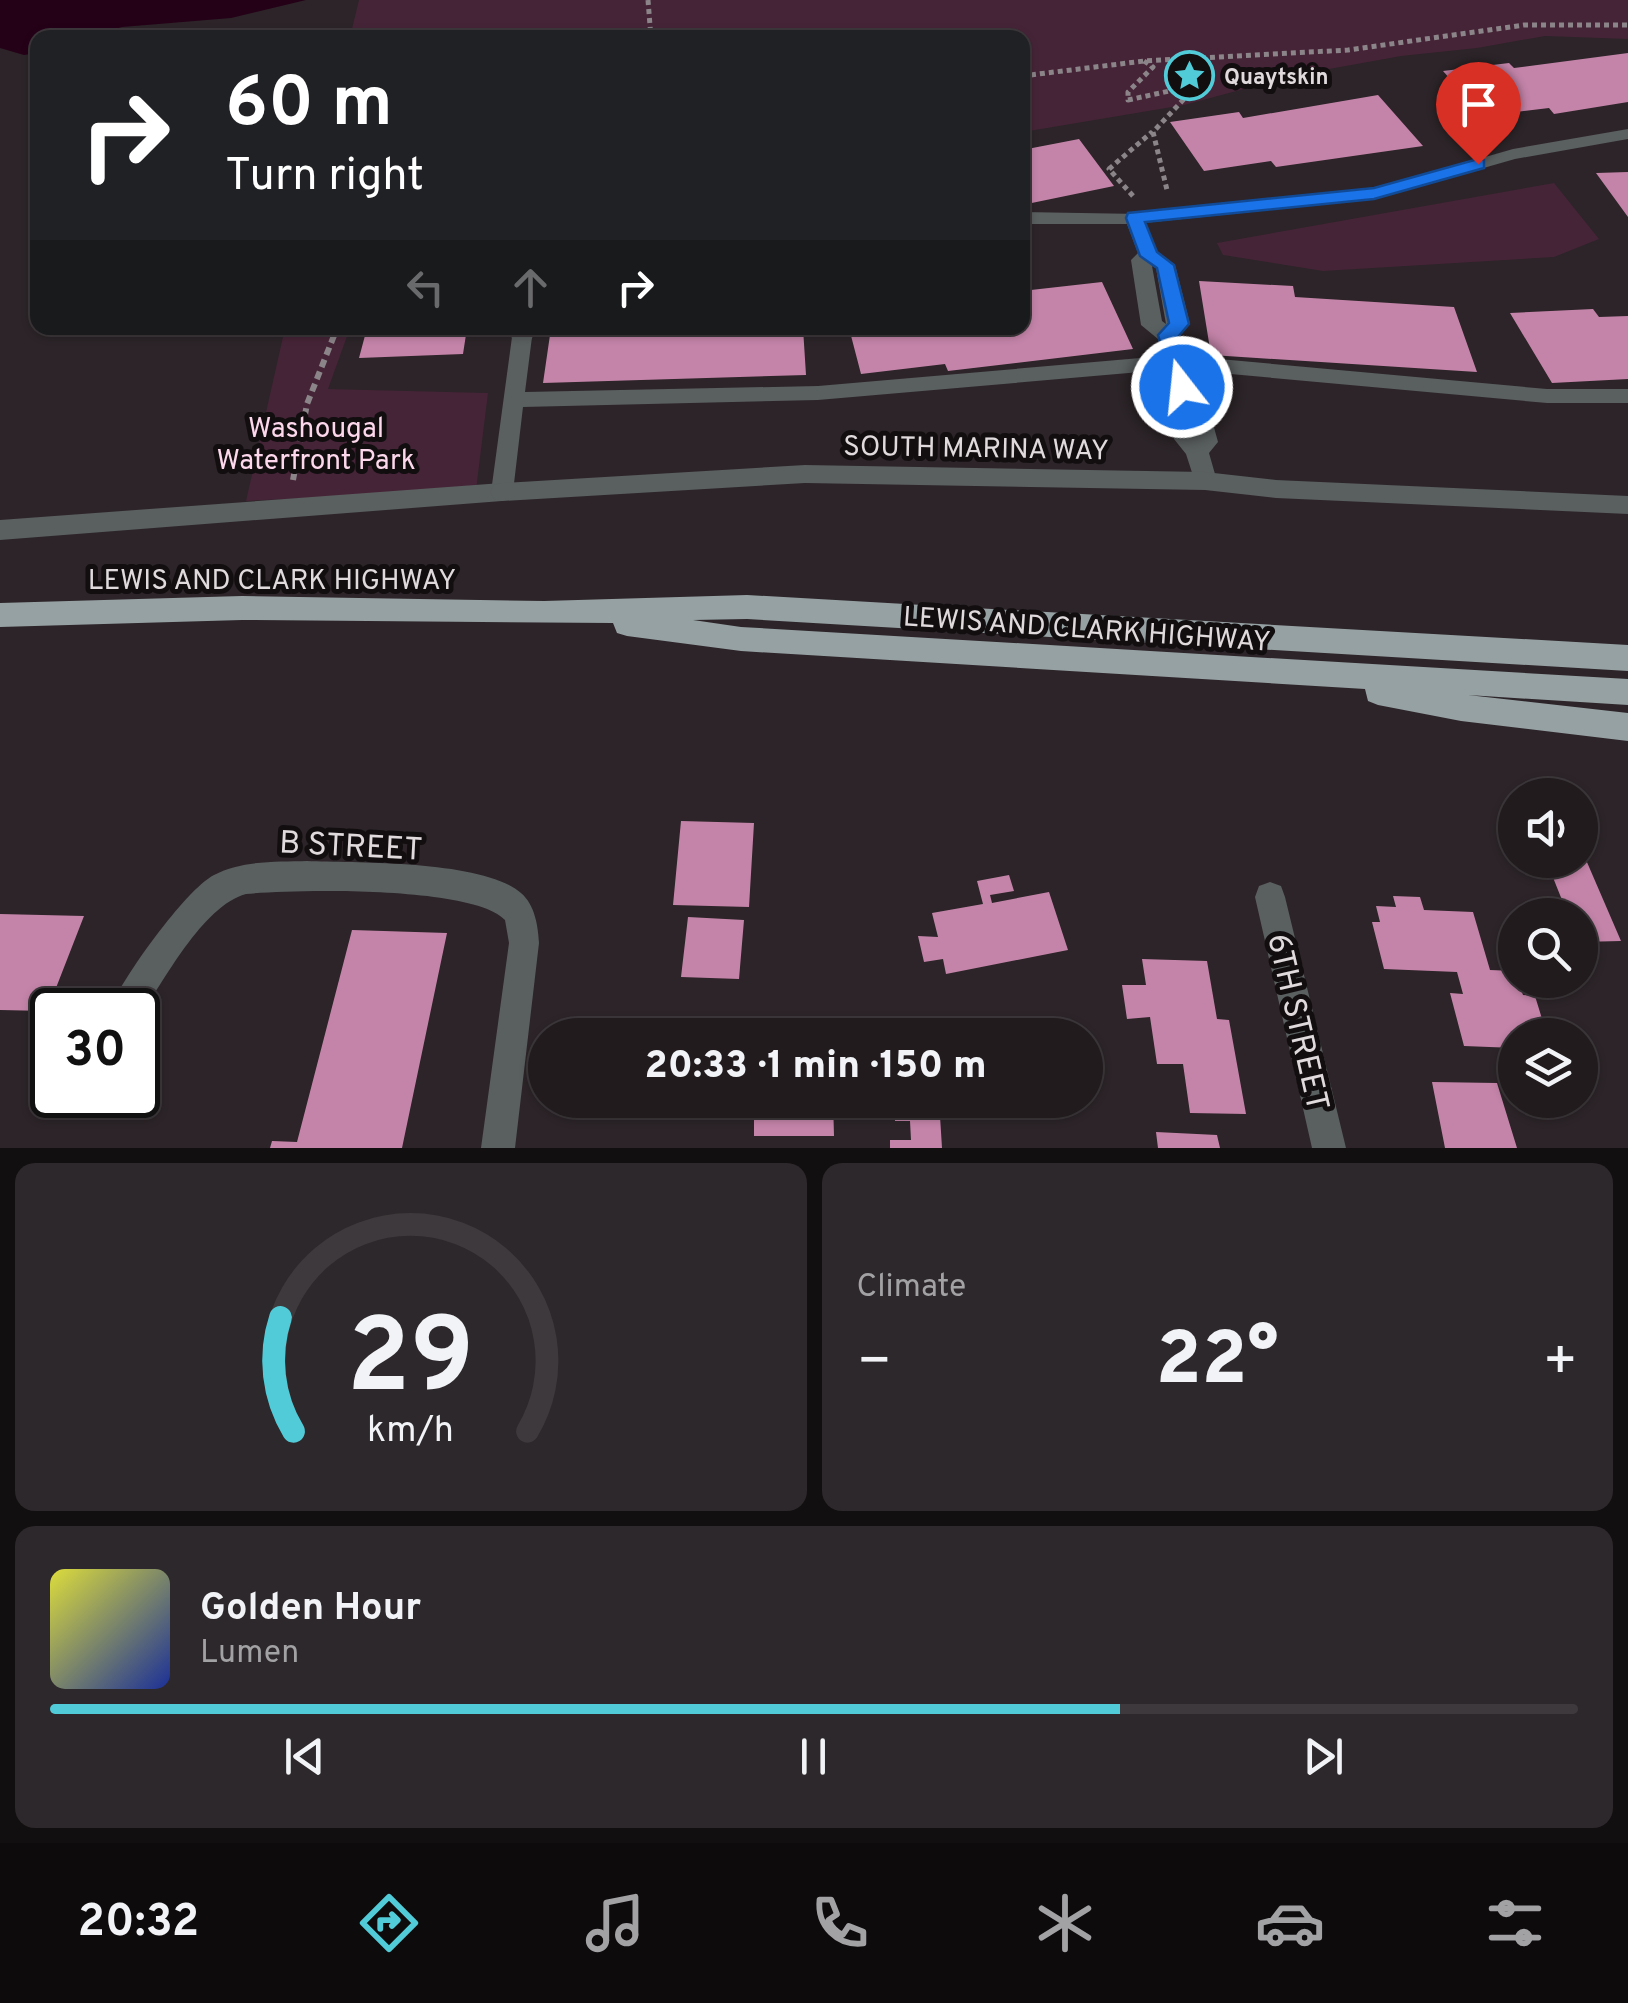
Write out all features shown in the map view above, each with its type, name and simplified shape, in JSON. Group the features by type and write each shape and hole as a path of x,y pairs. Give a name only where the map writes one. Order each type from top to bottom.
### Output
{"highway":[{"name":"LEWIS AND CLARK HIGHWAY","path":"0,615 242,608 544,613 747,607 1628,658"},
{"name":"LEWIS AND CLARK HIGHWAY","path":"544,613 741,639 1628,692"},
{"path":"1284,673 1462,708 1628,726"}],"street":[{"path":"1030,217 1134,207 1149,256 1165,265 1179,324 1168,335 1182,387 1173,397 1184,439 1197,450 1205,481"},
{"name":"SOUTH MARINA WAY","path":"0,530 502,492 805,474 1205,481 1276,489 1628,505"},
{"name":"B STREET","path":"141,988 197,911 222,885 263,876 469,886 513,904 524,919 524,943 498,1148"},
{"name":"6TH STREET","path":"1270,897 1328,1148"}],"lane":[{"path":"1134,207 1181,213 1374,194 1513,154 1628,134"},
{"path":"502,492 524,335"},
{"path":"514,400 818,393 1175,362 1548,396 1628,396"}],"path":[{"path":"648,0 650,30"},
{"path":"1030,75 1144,60 1348,50 1524,25 1628,25"},
{"path":"1134,207 1109,169 1197,85 1128,100 1128,92 1153,66 1144,60"},
{"path":"1152,132 1167,190 1181,213"},
{"path":"294,480 308,404 334,335"}],"green space":[{"path":"359,0 1628,0 1628,39 1545,36 1401,56 1296,75 1184,105 1030,131 1030,30 352,30"},
{"path":"1554,183 1599,239 1554,257 1323,271 1223,255 1217,243"},
{"name":"Washougal Waterfront Park","path":"283,335 347,335 328,389 488,393 476,490 246,501"}],"shaded area":[{"path":"0,0 306,0 231,18 112,30 30,30 30,54 0,48"}],"building":[{"path":"1628,53 1628,102 1554,114 1549,108 1483,116 1443,71 1509,63 1514,68"},
{"path":"1378,95 1423,146 1276,167 1271,161 1204,171 1170,122 1239,112 1243,118"},
{"path":"1079,139 1114,186 1030,203 1030,148"},
{"path":"1628,172 1628,217 1596,173"},
{"path":"1199,281 1293,286 1295,297 1454,307 1477,372 1211,355"},
{"path":"1102,282 1133,349 948,371 945,364 861,374 851,335 1030,335 1030,290"},
{"path":"1593,309 1599,317 1628,316 1628,379 1552,383 1510,313"},
{"path":"365,335 466,335 463,354 359,358"},
{"path":"550,335 803,335 806,375 543,383"},
{"path":"681,821 754,823 749,907 673,905"},
{"path":"1009,875 1014,891 990,895 992,903 1049,892 1068,950 946,974 943,959 924,962 918,936 938,937 932,913 983,904 977,881"},
{"path":"1553,878 1594,878 1621,941 1598,942 1598,898 1561,898"},
{"path":"1393,896 1420,897 1424,910 1473,912 1490,970 1498,970 1498,998 1536,998 1542,1018 1498,1018 1498,1047 1464,1046 1450,993 1463,994 1457,972 1384,969 1372,922 1380,922 1376,906 1396,907"},
{"path":"0,914 84,916 56,988 30,988 30,1011 0,1010"},
{"path":"688,917 744,920 739,979 681,977"},
{"path":"352,930 447,933 402,1148 270,1148 272,1141 297,1142"},
{"path":"1142,959 1207,961 1217,1019 1229,1020 1246,1114 1190,1113 1183,1064 1157,1064 1150,1017 1127,1019 1122,985 1146,985"},
{"path":"1432,1082 1497,1083 1498,1118 1508,1118 1517,1148 1445,1148"},
{"path":"754,1118 834,1118 834,1136 754,1136"},
{"path":"895,1118 940,1118 942,1148 890,1148 890,1140 911,1140 910,1121"},
{"path":"1156,1132 1217,1135 1220,1148 1158,1148"}],"place":[{"name":"Quaytskin","path":"1189,76"}],"route":[{"path":"1182,387 1168,335 1179,324 1165,265 1149,256 1134,218 1374,194 1478,164"}]}
